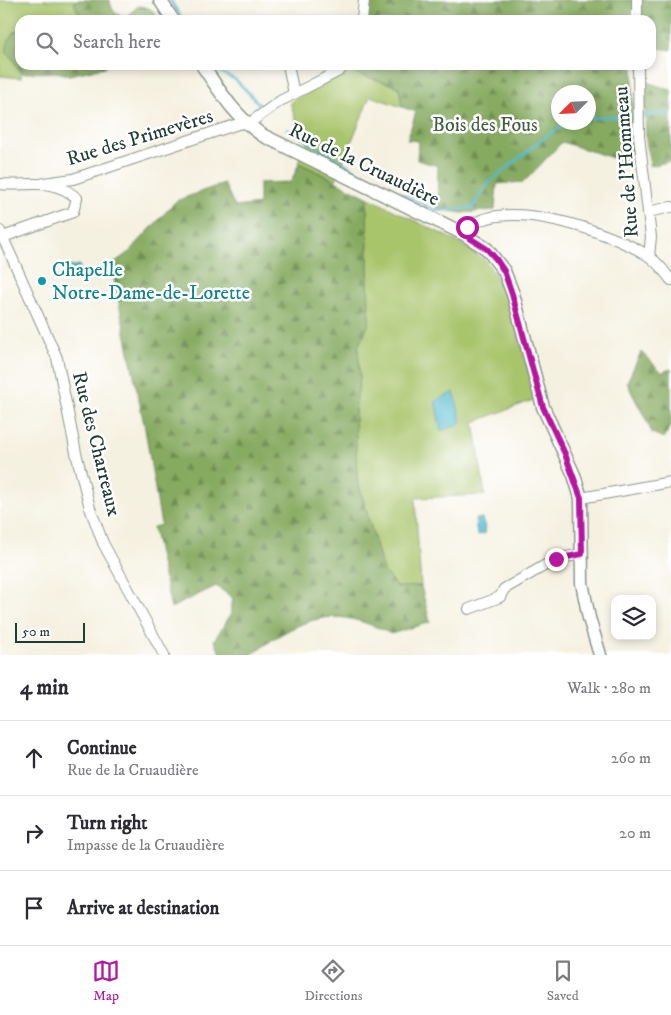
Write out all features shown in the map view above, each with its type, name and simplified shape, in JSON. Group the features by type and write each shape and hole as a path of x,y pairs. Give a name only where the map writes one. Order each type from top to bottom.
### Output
{"main road":[{"path":"160,0 170,15"},
{"name":"Rue de la Cruaudière","path":"205,70 229,106 245,123 262,135 284,148 462,233 487,249 504,271 543,407 565,454 581,498 582,583 585,604 600,655"}],"street":[{"path":"362,15 364,0"},
{"path":"637,0 637,15"},
{"path":"289,70 294,94"},
{"name":"Rue des Primevères","path":"0,184 44,182 73,178 238,124 251,122 265,111 294,94 340,70"},
{"name":"Rue de l'Hommeau","path":"638,70 639,136 651,238 649,256"},
{"path":"2,234 73,212 77,198 71,192 44,182"},
{"path":"648,212 671,207"},
{"path":"462,233 467,227 476,222 494,216 529,216 562,221 609,236 649,256 671,280"},
{"name":"Rue des Charreaux","path":"2,234 57,358 85,490 103,543 164,655"},
{"path":"581,498 671,482"},
{"path":"469,609 500,596 504,589 556,559 582,554"}],"green space":[{"path":"0,0 77,1 76,8 81,15 15,15 12,58 15,63 15,70 19,70 21,78 0,76"},
{"path":"77,0 110,0 114,11 119,15 81,15 74,2"},
{"path":"368,0 671,0 671,50 656,48 656,15 367,15"},
{"path":"138,6 146,7 155,14 128,15"},
{"path":"15,32 15,63 6,53 8,42"},
{"path":"19,70 92,70 69,75 57,72 21,73"},
{"name":"Bois des Fous","path":"350,70 633,70 634,136 638,166 562,142 524,182 497,184 495,210 462,213 437,209 438,166 417,160 418,141 407,140 416,112 402,107 399,87"},
{"path":"349,71 399,87 402,107 370,96 336,180 299,163 310,136 298,127 290,102"},
{"path":"644,81 671,90 671,161 650,166 646,139"},
{"path":"299,163 367,197 369,324 358,347 360,378 355,410 357,478 383,570 397,587 421,586 430,622 391,634 375,626 346,618 332,617 319,619 291,629 252,654 221,655 214,640 230,616 233,598 216,586 171,608 153,527 161,525 145,429 111,265 129,252 176,201 224,183 235,207 259,204 259,183 291,182"},
{"path":"367,197 458,242 486,261 507,293 536,399 474,422 485,495 415,498 421,586 397,587 383,570 357,478 355,410 360,378 358,347 369,324"},
{"path":"641,352 662,372 671,369 671,427 663,438 652,433 627,382"}],"water":[{"path":"79,265 81,272 67,275 65,268"},
{"path":"454,392 462,423 441,431 435,401"},
{"path":"482,518 485,525 484,534 477,535 475,519"}],"waterway":[{"path":"170,0 180,15"},
{"path":"216,70 236,80 264,109"},
{"path":"644,115 671,114"},
{"path":"596,118 635,116"},
{"path":"287,129 362,174 437,211 472,208 488,183 549,134 557,130"}],"place":[{"name":"Chapelle Notre-Dame-de-Lorette","path":"42,281"}],"route":[{"path":"467,227 462,233 487,249 504,271 543,407 574,475 581,498 582,554 556,559"}]}
